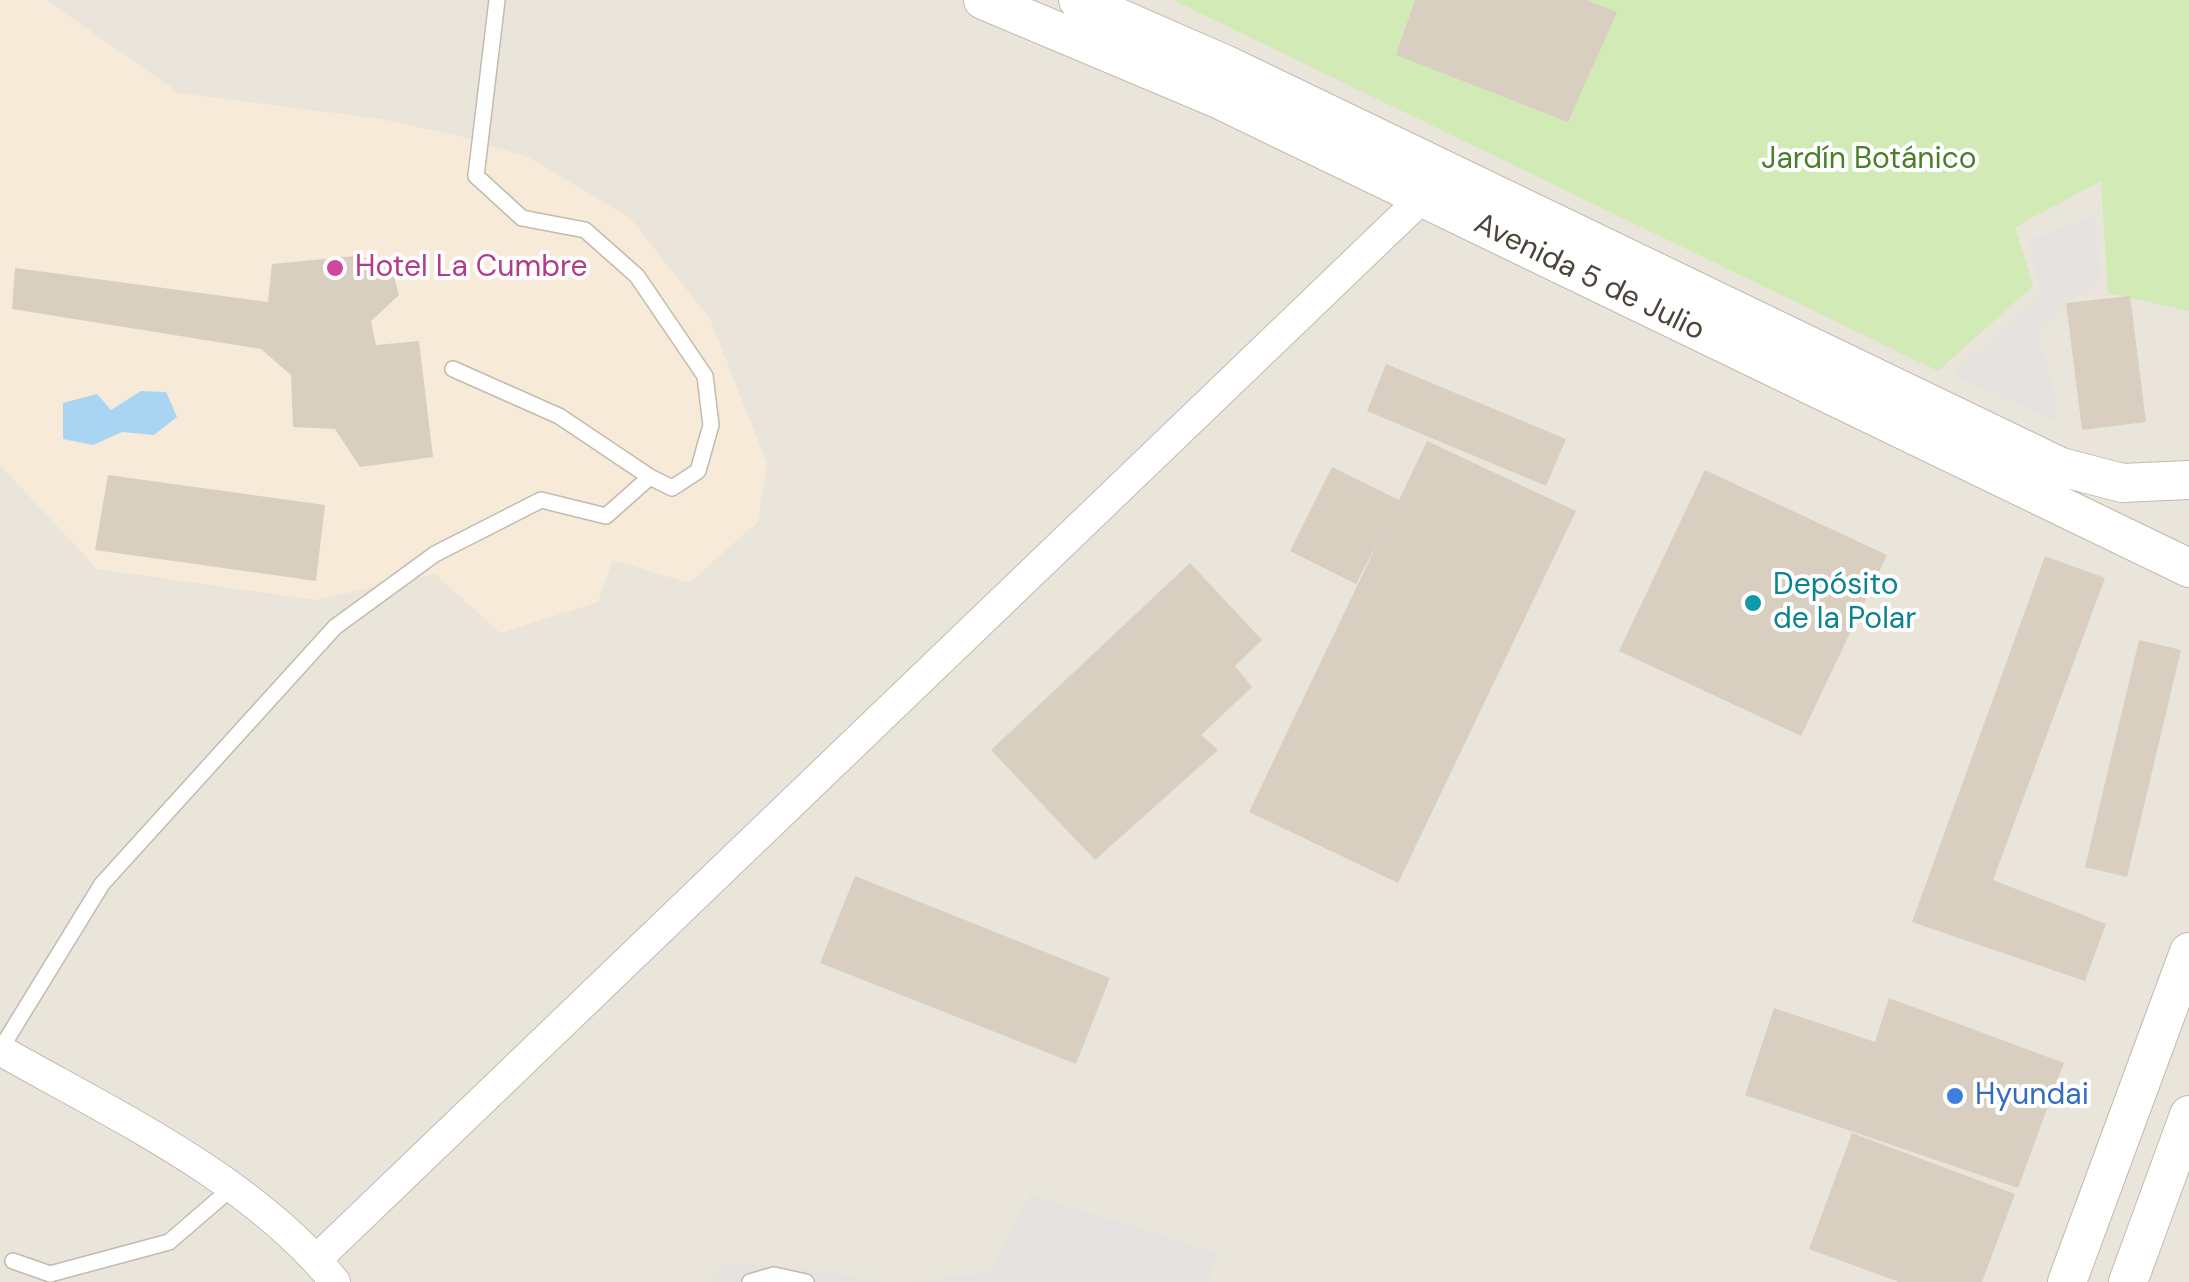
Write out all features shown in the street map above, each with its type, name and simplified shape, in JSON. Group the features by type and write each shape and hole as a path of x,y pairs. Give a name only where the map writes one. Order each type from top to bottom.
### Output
{"street":[{"name":"Avenida 5 de Julio","path":"984,0 1216,98 2189,568"},
{"name":"Avenida 5 de Julio","path":"1078,0 1230,67 2061,467 2122,482 2189,480"},
{"path":"0,1050 234,1186 326,1271 1422,198"},
{"path":"2068,1282 2189,952"},
{"path":"2128,1282 2189,1115"}],"lane":[{"path":"453,370 559,416 672,488 698,471 711,426 705,376 637,276 585,230 522,218 476,176 497,0"},
{"path":"0,1050 102,884 336,627 435,554 541,500 606,516 650,477"},
{"path":"13,1260 50,1274 170,1242 234,1186"},
{"path":"750,1282 774,1276 806,1282"}],"shaded area":[{"path":"0,0 2189,0 2189,1282 0,1282"},
{"name":"Hotel La Cumbre","path":"0,0 46,0 179,93 381,119 459,136 530,158 630,218 710,319 767,463 758,522 689,583 613,560 598,602 500,633 435,574 315,600 97,569 0,465"},
{"path":"2096,215 2100,280 2066,303 2037,335 2054,387 2057,422 1953,375 2041,295 2029,240"},
{"path":"1030,1194 1218,1253 1208,1282 908,1282 990,1272"},
{"path":"729,1264 805,1269 885,1282 711,1282"}],"green space":[{"name":"Jardín Botánico","path":"1173,0 2189,0 2189,311 2108,293 2101,181 2015,227 2033,286 1938,371"}],"water":[{"path":"141,391 166,392 177,417 154,435 122,432 93,445 63,439 63,403 97,394 111,410"}],"building":[{"path":"1415,0 1587,0 1617,12 1568,122 1396,55"},
{"path":"355,256 390,263 399,295 371,321 376,345 419,341 433,457 360,467 335,429 293,427 291,375 261,349 12,309 15,268 268,302 272,264"},
{"path":"2130,296 2146,422 2082,430 2066,303"},
{"path":"1386,364 1566,439 1546,486 1367,411"},
{"path":"1427,441 1576,511 1398,883 1249,812 1380,538 1356,584 1290,551 1332,467 1399,500"},
{"name":"Depósito de la Polar","path":"1705,470 1887,555 1801,736 1619,651"},
{"path":"108,475 325,505 316,581 95,550"},
{"path":"2045,556 2105,578 1993,880 2106,924 2085,981 1912,922"},
{"path":"1190,563 1262,640 1235,666 1252,687 1201,735 1218,750 1095,860 991,750"},
{"path":"2139,640 2181,650 2127,877 2085,867"},
{"path":"855,876 1110,978 1076,1064 820,963"},
{"name":"Hyundai","path":"1889,998 2064,1063 2018,1188 1745,1095 1774,1008 1875,1042"},
{"path":"1852,1133 2015,1194 1982,1282 1899,1282 1809,1249"}],"place":[{"name":"Hotel La Cumbre","path":"335,268"},
{"name":"Depósito de la Polar","path":"1753,603"},
{"name":"Hyundai","path":"1955,1096"}]}
